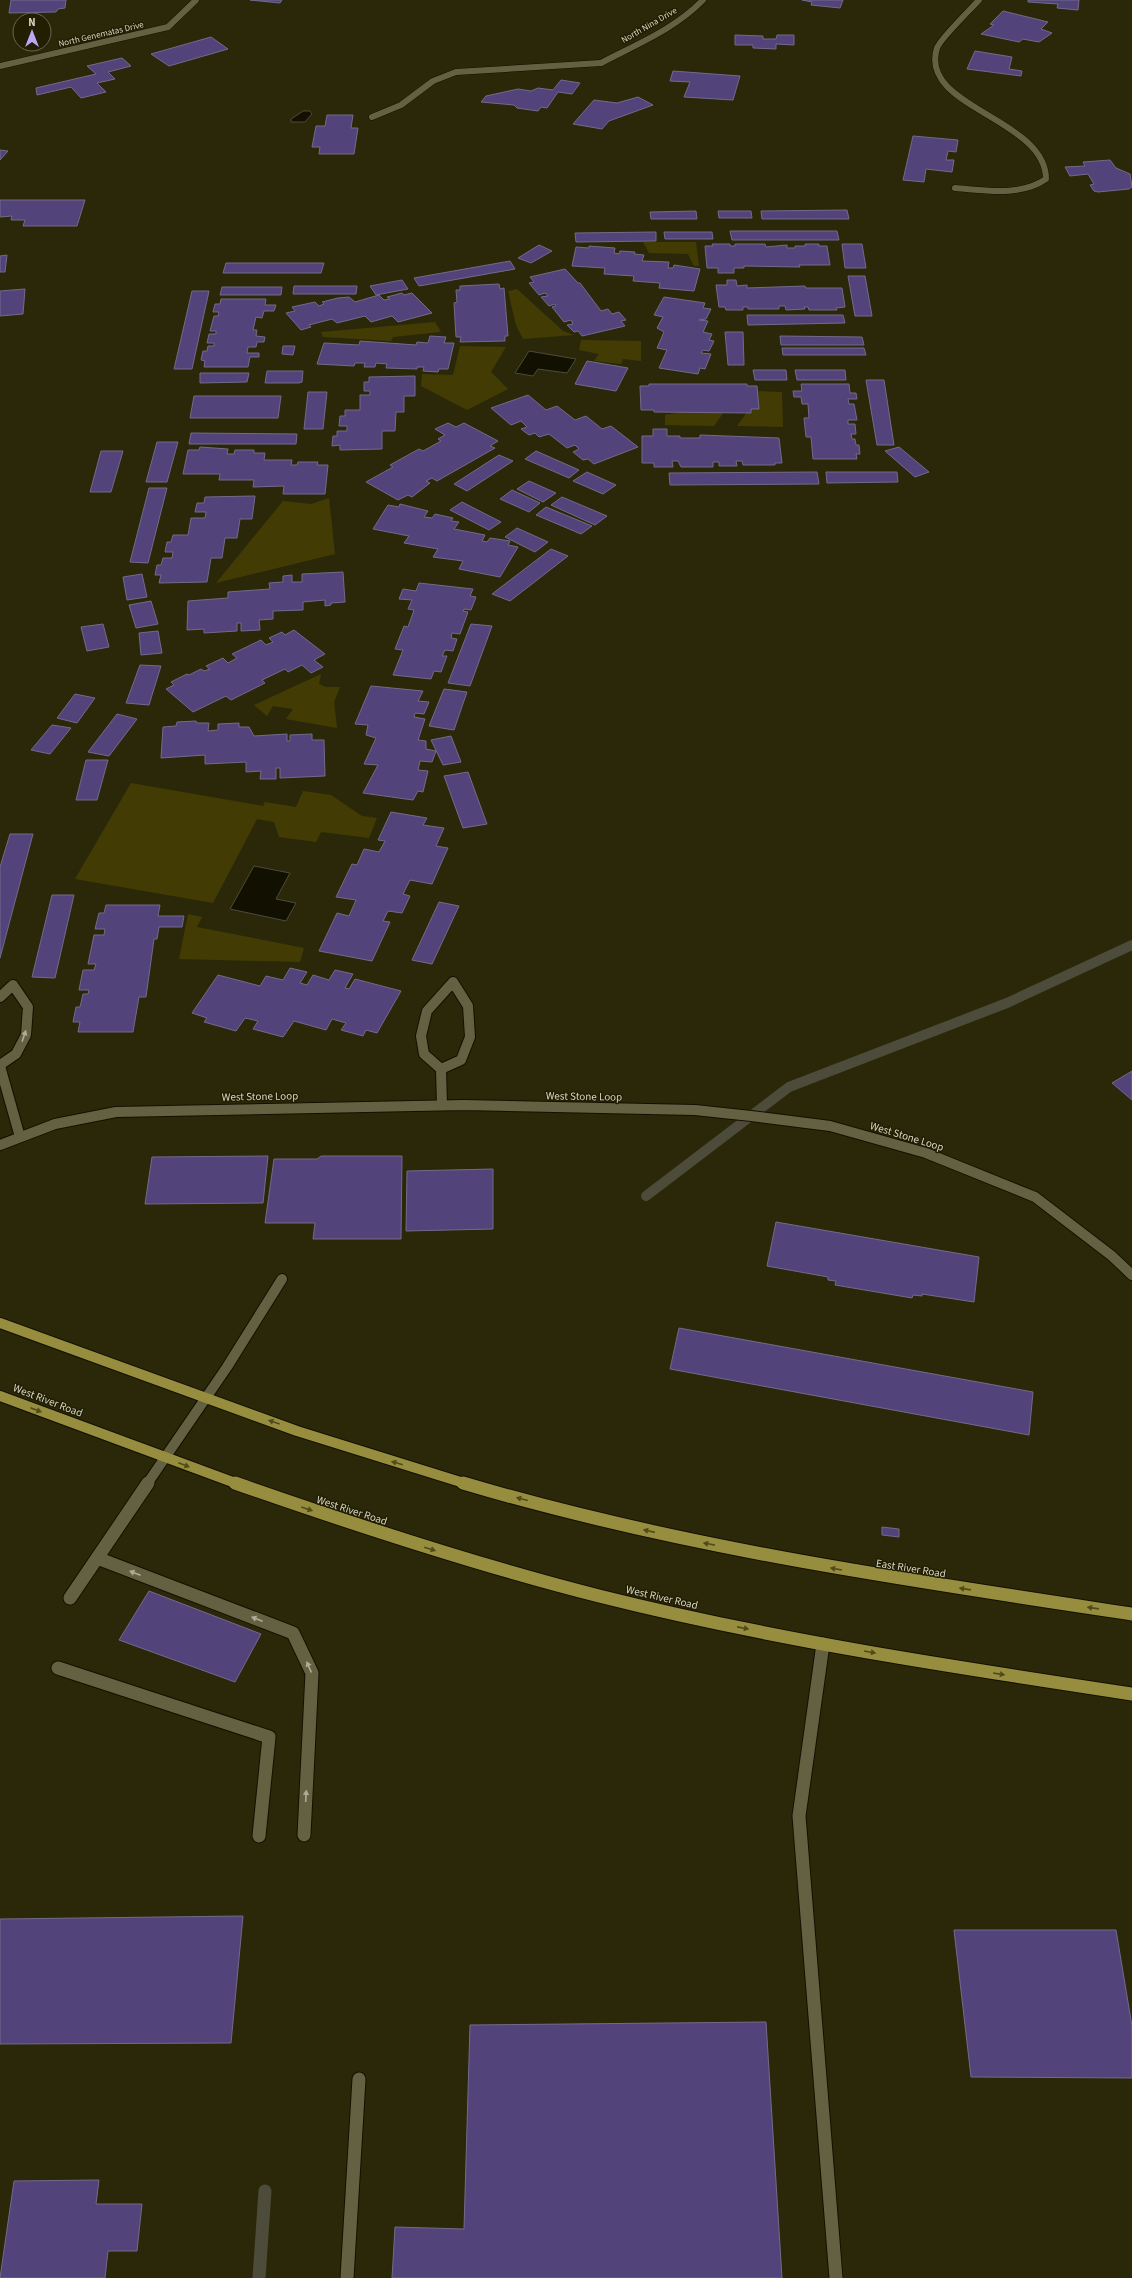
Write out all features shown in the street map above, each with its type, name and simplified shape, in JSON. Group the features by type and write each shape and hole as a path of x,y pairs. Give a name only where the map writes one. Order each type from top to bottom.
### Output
{"main road":[{"path":"0,1323 205,1398"},
{"name":"West River Road","path":"0,1396 247,1488 388,1536 548,1582 704,1620 823,1644"},
{"name":"East River Road","path":"205,1398 387,1460 470,1485 686,1540 906,1581 1132,1614"},
{"path":"823,1644 966,1669 1132,1694"}],"street":[{"name":"North Genematas Drive","path":"0,66 168,27 196,0"},
{"name":"North Nina Drive","path":"372,117 401,106 433,81 456,72 601,63 669,27 698,6 703,0"},
{"path":"955,188 1019,189 1037,186 1046,179 1046,169 1041,159 1023,139 1002,123 950,91 937,74 935,64 937,47 979,0"},
{"path":"441,1069 462,1060 470,1038 468,1006 453,982 427,1010 421,1036 424,1054 441,1069 442,1105"},
{"path":"0,997 13,985 28,1007 26,1035 16,1054 0,1066 20,1137"},
{"name":"West Stone Loop","path":"0,1145 55,1124 116,1112 442,1105 695,1110 830,1126 926,1153 1035,1197 1112,1256 1132,1275"},
{"path":"70,1598 227,1367 282,1279"},
{"path":"97,1558 293,1633 312,1673 304,1835"},
{"path":"823,1644 799,1816 836,2278"},
{"path":"58,1668 269,1737 259,1836"},
{"path":"347,2278 359,2079"}],"shaded area":[{"path":"303,111 310,111 312,114 305,122 291,122 291,119"},
{"path":"643,242 696,242 699,266 694,266 688,254 649,253"},
{"path":"517,289 563,331 574,335 523,339 516,325 508,291"},
{"path":"435,322 441,332 393,337 391,341 323,337 321,332"},
{"path":"581,340 641,341 641,361 623,359 621,364 594,361 599,354 579,350"},
{"path":"460,346 506,347 491,372 508,389 467,410 421,386 422,374 453,375"},
{"path":"529,351 576,359 567,373 538,369 533,376 515,373"},
{"path":"758,391 782,392 783,427 737,426 747,412 751,412 751,409 759,409"},
{"path":"681,412 724,412 714,426 665,425 665,415"},
{"path":"329,498 335,554 216,583 283,501 311,504"},
{"path":"321,674 319,684 326,687 340,687 334,702 337,728 286,719 293,709 273,706 267,716 254,705"},
{"path":"131,783 263,806 265,802 296,807 303,791 331,795 362,816 377,818 369,838 321,832 316,842 279,837 274,822 257,819 213,903 75,879"},
{"path":"254,866 290,873 276,899 296,903 286,921 230,909"},
{"path":"188,914 202,917 197,927 304,948 300,962 179,959"}],"building":[{"path":"11,0 66,0 65,8 58,9 56,12 9,13"},
{"path":"250,0 282,0 280,3"},
{"path":"802,0 843,0 840,8 811,5 812,2"},
{"path":"1028,0 1079,0 1078,10 1057,8 1058,4 1028,2"},
{"path":"1003,11 1048,22 1041,29 1052,33 1039,42 1023,39 1019,42 981,34 994,25 990,24"},
{"path":"735,35 763,36 763,39 776,39 777,35 794,35 794,45 776,44 776,49 753,48 753,45 735,45"},
{"path":"211,37 228,49 169,66 151,54"},
{"path":"975,51 1012,57 1009,69 1022,71 1021,76 967,69"},
{"path":"122,58 131,66 108,72 115,79 97,83 106,92 81,98 71,87 37,95 36,88 96,74 87,66"},
{"path":"673,71 740,76 733,100 684,97 690,82 670,81"},
{"path":"561,80 580,83 572,94 558,92 547,108 541,107 538,111 517,108 514,105 481,102 486,96 518,89 531,91 538,88 553,90"},
{"path":"638,97 653,105 609,121 602,129 573,124 594,100 617,103"},
{"path":"327,115 353,115 351,128 358,128 354,154 319,154 320,147 312,147 316,126 325,126"},
{"path":"913,136 958,140 956,152 948,151 946,160 954,160 952,172 926,169 924,182 903,180"},
{"path":"0,150 8,151 0,160"},
{"path":"1110,160 1116,168 1130,174 1132,187 1129,189 1098,192 1094,191 1090,185 1094,184 1088,174 1070,176 1065,167 1085,166 1083,162"},
{"path":"0,200 85,200 77,226 23,226 25,220 11,220 12,216 0,217"},
{"path":"847,210 849,219 762,219 761,211"},
{"path":"696,211 697,219 651,219 650,212"},
{"path":"718,211 751,211 752,218 719,218"},
{"path":"730,231 837,231 839,240 732,240"},
{"path":"656,232 656,241 576,242 575,233"},
{"path":"664,232 712,232 713,239 665,239"},
{"path":"712,244 730,244 730,246 735,246 735,244 765,244 766,247 787,245 787,248 795,248 795,246 805,246 805,244 819,244 819,246 827,246 830,265 799,265 800,267 744,266 744,268 734,268 734,273 718,273 718,268 707,268 705,246 713,246"},
{"path":"842,244 862,244 866,268 845,268"},
{"path":"539,245 552,251 531,263 518,258"},
{"path":"589,246 615,248 614,253 619,254 620,251 635,252 634,254 644,255 642,261 669,262 668,268 673,268 674,265 700,269 694,291 659,288 660,283 633,281 634,276 604,274 605,268 572,266 576,247 589,248"},
{"path":"7,255 5,272 0,272 0,256"},
{"path":"510,261 515,269 419,286 414,278"},
{"path":"226,263 324,263 321,273 223,273"},
{"path":"565,269 578,283 580,283 601,311 608,309 612,314 619,312 626,320 621,321 625,326 582,336 578,331 574,332 567,325 573,324 571,320 564,322 552,307 556,306 555,304 549,306 541,297 548,296 545,293 539,295 529,283 534,282 530,277"},
{"path":"848,276 865,276 872,316 855,316"},
{"path":"402,280 408,289 376,295 370,286"},
{"path":"727,280 736,280 737,286 747,285 747,288 805,286 806,288 842,288 845,307 836,308 837,310 809,310 808,307 804,307 805,309 786,310 785,306 779,306 779,309 748,309 748,307 743,307 743,310 726,310 725,307 719,307 716,285 727,285"},
{"path":"499,284 500,289 504,288 508,336 505,336 505,341 460,342 461,337 456,337 454,303 457,302 456,290 460,290 460,286"},
{"path":"294,286 357,286 356,294 293,294"},
{"path":"222,287 282,287 281,295 220,295"},
{"path":"25,289 23,314 0,316 0,291"},
{"path":"192,291 209,291 192,369 174,369"},
{"path":"402,293 404,295 412,293 432,313 398,322 392,316 371,322 365,316 337,323 332,319 309,325 311,327 301,330 286,313 295,311 292,307 315,302 319,306 324,304 322,302 338,298 349,297 355,302 379,295 384,300 390,299 387,297"},
{"path":"664,297 705,303 703,308 711,309 706,319 699,320 708,321 703,332 712,334 709,340 714,341 709,351 703,350 701,353 711,354 705,369 700,368 698,374 659,368 667,350 657,348 664,332 657,328 663,317 654,315"},
{"path":"221,299 266,299 265,305 276,305 274,311 264,311 262,318 256,317 253,330 257,330 256,336 265,337 264,342 257,342 256,347 248,347 247,353 259,353 259,357 250,357 248,367 204,367 205,361 201,360 203,351 207,351 208,346 214,346 214,343 207,343 209,334 216,334 216,331 210,331 214,316 218,316 219,312 213,312 215,304 220,304"},
{"path":"747,315 843,315 845,323 748,325"},
{"path":"725,332 743,332 744,365 728,365"},
{"path":"430,336 446,337 444,343 454,343 448,369 439,369 438,372 423,371 424,367 417,367 417,369 386,368 387,364 376,363 375,367 364,367 365,363 355,363 354,366 317,364 324,343 359,345 360,341 416,345 417,342 428,343"},
{"path":"780,336 862,337 864,345 781,345"},
{"path":"283,346 295,346 293,355 282,354"},
{"path":"782,348 864,348 866,355 783,355"},
{"path":"587,361 628,368 616,391 575,384"},
{"path":"753,370 786,370 787,380 755,380"},
{"path":"795,370 845,370 846,380 797,380"},
{"path":"267,371 303,371 302,382 265,383"},
{"path":"200,373 249,373 247,382 200,383"},
{"path":"415,376 415,396 404,396 404,412 396,412 395,431 382,431 382,449 340,450 340,445 332,446 333,436 337,436 337,431 347,431 347,426 339,426 340,416 345,416 345,410 360,410 360,395 370,395 370,391 364,391 364,382 369,382 369,377"},
{"path":"866,380 884,380 894,445 877,445"},
{"path":"649,384 747,384 747,386 757,386 759,409 751,409 751,413 654,412 654,410 641,410 640,386 649,386"},
{"path":"801,384 849,384 850,393 856,393 857,399 848,399 849,404 854,404 857,420 848,420 848,424 855,424 856,434 851,434 852,439 855,439 856,445 859,445 860,454 856,454 857,459 813,459 811,437 806,437 804,418 809,418 808,404 802,404 801,397 794,397 793,391 802,391"},
{"path":"308,392 327,392 323,429 304,429"},
{"path":"528,395 546,410 557,406 575,420 586,416 602,429 611,426 638,447 594,464 588,459 583,460 573,452 579,449 575,445 567,448 549,434 539,437 535,433 529,435 521,429 527,427 521,421 511,425 491,408"},
{"path":"194,396 281,396 278,418 190,418"},
{"path":"448,423 456,427 464,423 498,441 490,446 495,448 437,481 432,478 426,481 430,483 412,497 408,495 398,500 366,482 393,467 390,465 419,449 423,451 441,441 438,439 445,435 435,429"},
{"path":"653,429 667,429 667,436 680,436 680,438 700,438 700,435 779,438 782,463 775,463 775,465 743,465 742,461 736,461 737,466 719,466 719,462 713,462 713,467 681,467 678,461 672,461 673,467 654,467 654,463 642,463 642,436 653,436"},
{"path":"191,433 297,434 296,444 189,444"},
{"path":"157,442 178,442 167,482 146,482"},
{"path":"200,447 228,449 227,454 234,454 235,450 254,450 254,453 265,453 264,460 292,460 291,465 297,465 298,462 318,462 317,465 328,465 325,494 283,494 284,486 253,487 254,480 219,480 220,474 183,474 188,450 199,450"},
{"path":"899,447 929,472 915,477 885,451"},
{"path":"101,451 123,451 111,492 90,492"},
{"path":"536,451 579,470 569,478 525,459"},
{"path":"499,455 513,461 467,491 454,484"},
{"path":"587,472 616,485 603,494 573,481"},
{"path":"817,472 819,484 670,485 669,473"},
{"path":"826,472 897,472 898,482 827,483"},
{"path":"529,481 556,493 543,502 517,489"},
{"path":"149,488 167,488 148,563 130,562"},
{"path":"512,490 540,503 529,512 500,499"},
{"path":"255,496 252,519 240,519 237,538 225,538 222,558 211,558 207,582 159,583 161,575 155,575 157,565 161,565 163,558 172,558 173,552 165,552 167,542 171,542 173,535 188,535 191,518 205,518 206,512 195,512 197,503 204,503 205,497"},
{"path":"562,497 607,516 595,525 551,505"},
{"path":"462,502 501,522 489,530 450,510"},
{"path":"400,504 428,511 424,517 432,518 435,514 453,518 451,521 459,522 454,529 485,535 482,541 487,542 490,538 510,541 508,545 518,547 500,577 459,569 463,561 433,557 438,549 404,543 409,536 373,529 388,505 399,507"},
{"path":"546,507 592,526 581,534 536,515"},
{"path":"517,528 548,542 535,552 505,537"},
{"path":"551,549 568,556 510,601 492,594"},
{"path":"343,572 345,602 331,603 331,605 325,606 325,600 303,602 303,610 273,611 273,619 259,620 260,630 241,631 241,623 237,623 237,631 204,633 204,629 187,630 188,601 228,598 228,592 270,589 269,583 283,582 283,576 292,575 292,582 302,582 302,574"},
{"path":"142,574 147,597 127,600 123,577"},
{"path":"419,583 473,589 470,596 476,597 471,610 464,609 463,611 468,612 460,634 452,633 451,638 457,639 453,651 445,650 442,656 447,656 441,672 434,671 431,679 393,675 403,650 395,649 404,626 408,627 414,610 408,609 412,600 399,599 403,589 416,591"},
{"path":"151,601 158,624 136,628 129,605"},
{"path":"103,624 109,647 87,651 81,627"},
{"path":"471,624 492,626 470,686 448,683"},
{"path":"294,630 325,654 314,660 323,667 311,673 302,665 288,672 285,669 262,680 265,683 231,700 226,696 193,712 166,689 174,685 171,682 187,674 189,675 201,669 204,671 210,669 206,666 223,658 228,663 237,658 232,654 261,640 266,645 273,642 269,638 282,632 285,635"},
{"path":"158,631 162,653 141,655 139,633"},
{"path":"140,665 161,666 149,705 126,703"},
{"path":"371,686 423,691 418,701 429,702 424,714 415,713 414,717 425,719 418,740 426,741 426,749 436,751 432,762 420,761 418,770 428,771 423,792 418,791 413,800 363,793 378,765 364,764 376,738 366,735 368,725 355,724"},
{"path":"444,689 467,692 454,730 429,726"},
{"path":"75,694 95,698 77,723 57,718"},
{"path":"117,714 137,719 109,756 88,752"},
{"path":"196,721 197,723 209,723 208,731 218,730 218,724 239,723 239,727 249,727 254,736 287,734 287,741 290,741 290,735 312,734 312,740 324,740 325,776 280,778 280,768 276,768 276,779 260,779 261,771 246,772 246,762 205,764 205,755 161,758 163,727 176,726 177,722"},
{"path":"52,725 71,728 50,754 31,750"},
{"path":"451,736 461,762 443,765 431,740"},
{"path":"86,760 108,760 97,800 76,800"},
{"path":"468,772 487,824 463,828 444,776"},
{"path":"391,812 427,818 423,825 444,828 436,846 448,848 432,884 410,880 403,894 410,896 402,913 388,911 383,921 390,922 372,961 319,951 337,913 349,916 356,900 336,897 352,864 357,865 364,849 379,852 385,841 378,840"},
{"path":"10,834 33,834 0,958 0,867"},
{"path":"52,895 74,895 55,978 32,977"},
{"path":"439,902 459,906 432,964 412,960"},
{"path":"106,905 160,905 158,916 184,916 182,927 159,927 157,939 154,939 146,997 139,997 133,1032 78,1032 80,1022 73,1022 76,1007 80,1007 83,994 88,994 89,990 79,990 83,970 94,970 96,964 88,964 94,935 104,935 105,929 95,929 99,913 104,913"},
{"path":"290,968 307,972 300,983 307,985 313,975 329,980 335,970 353,974 345,988 349,989 355,979 401,991 377,1033 366,1030 363,1036 341,1030 346,1023 332,1019 326,1030 294,1021 283,1037 253,1029 258,1021 245,1018 236,1031 204,1022 207,1018 192,1013 218,975 260,986 266,976 283,980"},
{"path":"1132,1071 1132,1100 1112,1083"},
{"path":"268,1156 263,1203 145,1204 152,1157"},
{"path":"321,1156 402,1156 401,1239 313,1239 315,1223 265,1223 274,1159 317,1159"},
{"path":"493,1169 493,1229 406,1231 407,1171"},
{"path":"776,1222 979,1257 974,1302 922,1294 922,1296 913,1295 912,1298 835,1285 836,1281 828,1280 828,1277 767,1266"},
{"path":"679,1328 1033,1392 1029,1435 670,1369"},
{"path":"882,1527 899,1529 899,1537 882,1535"},
{"path":"149,1591 261,1634 235,1682 119,1640"},
{"path":"243,1916 231,2043 0,2044 0,1919"},
{"path":"954,1930 1116,1930 1132,2026 1132,2078 971,2077"},
{"path":"766,2022 782,2278 392,2278 395,2227 464,2229 470,2025"},
{"path":"99,2180 96,2204 142,2204 137,2251 108,2251 105,2278 0,2278 14,2181"}],"waterway":[{"path":"646,1196 789,1087 1007,1003 1132,945"},
{"path":"259,2278 265,2191"}]}
